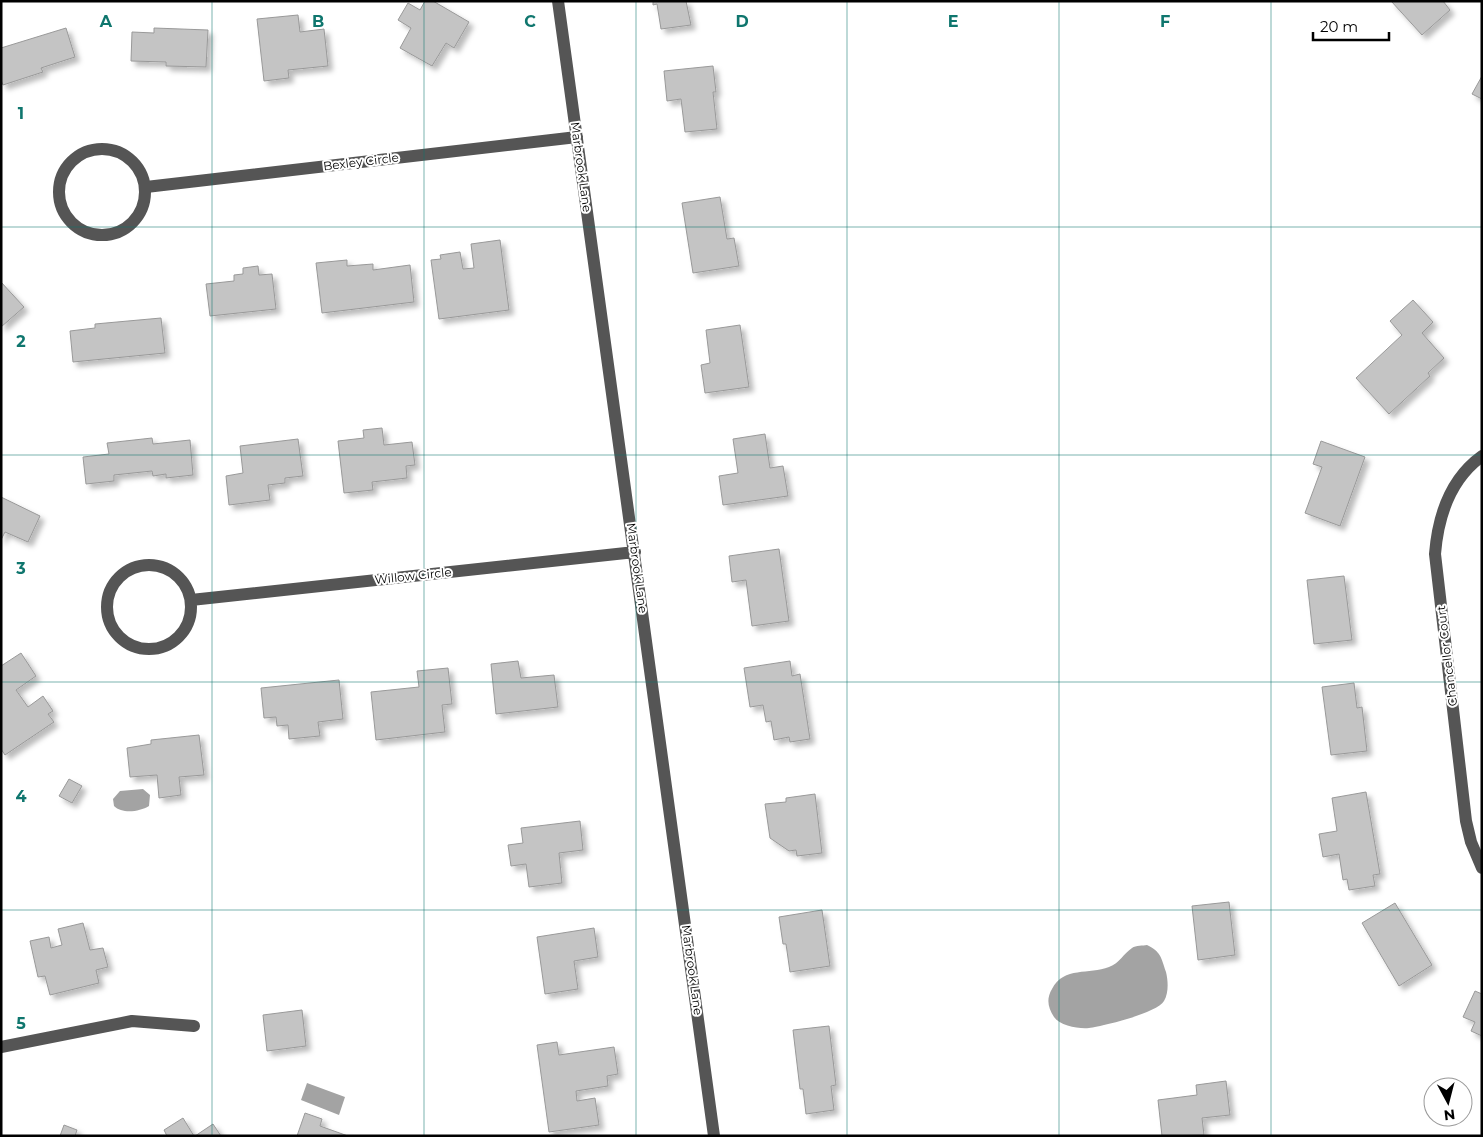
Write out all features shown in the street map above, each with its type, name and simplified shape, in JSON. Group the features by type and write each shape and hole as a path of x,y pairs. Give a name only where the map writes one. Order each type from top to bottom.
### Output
{"street":[{"name":"Marbrook Lane","path":"558,1 714,1136"},
{"name":"Bexley Circle","path":"146,188 577,137"},
{"path":"102,148 118,151 132,159 141,172 146,188 144,203 137,218 125,229 110,234 94,234 79,228 67,218 60,203 58,188 63,172 72,159 86,151 102,148"},
{"name":"Chancellor Court","path":"1482,456 1456,483 1446,502 1437,533 1435,554 1466,821 1470,842 1482,868"},
{"name":"Willow Circle","path":"191,600 635,552"},
{"path":"150,564 165,568 177,575 186,586 191,600 191,615 186,628 176,640 163,647 149,649 134,646 122,639 112,628 107,614 108,599 113,585 123,574 135,567 150,564"},
{"path":"1,1047 132,1021 194,1026"}],"shaded area":[{"path":"143,789 150,795 149,806 140,810 126,811 117,809 114,806 113,799 120,791"},
{"path":"1147,945 1160,956 1167,975 1167,994 1159,1006 1130,1018 1089,1028 1070,1026 1061,1023 1054,1017 1048,1000 1052,989 1063,977 1078,972 1109,967 1134,947"},
{"path":"307,1083 345,1097 339,1115 301,1100"}],"building":[{"path":"425,1 433,1 469,22 454,48 446,43 432,66 400,48 411,28 398,20 408,3 420,10"},
{"path":"653,1 686,1 691,25 661,29 657,4 653,5"},
{"path":"1391,1 1443,1 1450,10 1422,35"},
{"path":"298,15 300,32 324,29 328,66 288,70 289,78 264,81 257,19"},
{"path":"66,28 75,57 41,68 43,72 3,85 1,80 1,48"},
{"path":"154,28 208,30 206,67 166,66 166,62 131,61 132,32 154,33"},
{"path":"713,66 716,92 713,92 717,129 685,132 681,99 667,101 664,71"},
{"path":"1482,76 1482,99 1472,94"},
{"path":"720,197 727,239 734,238 739,266 693,273 682,203"},
{"path":"500,240 509,310 439,319 431,260 441,259 440,255 460,252 463,269 474,268 471,244"},
{"path":"347,260 347,266 373,264 373,270 410,265 414,302 322,313 316,263"},
{"path":"258,266 259,275 272,274 276,309 210,316 206,284 234,281 234,275 243,274 243,268"},
{"path":"1,282 24,307 1,327"},
{"path":"1413,300 1433,322 1422,333 1444,358 1428,373 1430,376 1389,414 1356,378 1402,335 1390,321"},
{"path":"161,318 165,353 73,362 70,331 95,328 95,324"},
{"path":"740,325 749,387 705,393 701,365 710,363 706,330"},
{"path":"382,428 384,445 412,442 415,465 406,466 407,478 372,482 373,490 344,493 338,441 364,438 363,430"},
{"path":"765,434 770,468 783,466 788,496 723,505 719,476 738,473 733,439"},
{"path":"152,438 153,444 190,440 193,475 166,478 166,474 153,476 152,471 114,475 114,481 86,484 83,457 109,454 107,443"},
{"path":"298,439 303,476 285,478 285,483 268,485 270,500 229,505 226,476 243,473 240,446"},
{"path":"1321,441 1365,457 1340,526 1305,513 1322,467 1313,464"},
{"path":"1,497 40,516 28,542 5,532 1,540"},
{"path":"779,549 789,621 752,626 746,580 732,582 729,556"},
{"path":"1344,576 1352,640 1314,644 1307,580"},
{"path":"21,653 36,676 16,690 28,707 43,696 53,711 48,714 54,722 5,755 1,749 1,666"},
{"path":"518,661 521,678 554,675 558,707 496,714 491,664"},
{"path":"790,661 792,676 800,674 810,739 790,742 789,737 774,740 771,721 766,722 763,705 750,707 744,668"},
{"path":"448,668 452,704 442,705 445,732 376,740 371,692 419,687 417,671"},
{"path":"339,680 343,719 318,722 320,736 289,739 288,725 277,726 276,717 264,718 261,688"},
{"path":"1354,683 1357,708 1362,707 1367,751 1331,755 1322,687"},
{"path":"199,735 204,775 179,777 181,795 159,798 157,775 130,777 127,748 151,744 151,740"},
{"path":"69,779 82,786 72,803 59,796"},
{"path":"1366,792 1380,874 1373,875 1375,886 1349,890 1347,879 1343,880 1339,854 1323,857 1319,834 1337,831 1332,798"},
{"path":"815,794 822,853 797,856 796,850 789,851 770,838 765,804 786,802 786,798"},
{"path":"580,821 583,850 559,853 562,883 529,887 526,864 511,866 508,845 523,843 521,828"},
{"path":"1229,902 1235,955 1198,960 1192,906"},
{"path":"1395,903 1432,965 1399,986 1362,923"},
{"path":"822,910 830,966 790,972 786,944 783,944 779,917"},
{"path":"83,923 90,950 103,948 108,967 96,970 99,983 50,995 45,976 38,977 30,941 49,937 51,948 62,945 58,929"},
{"path":"594,928 598,957 574,961 578,989 545,994 537,937"},
{"path":"1475,991 1482,994 1482,1036 1471,1031 1475,1022 1463,1017"},
{"path":"302,1010 306,1046 267,1051 263,1015"},
{"path":"829,1026 836,1085 831,1086 834,1110 806,1114 803,1089 800,1089 793,1030"},
{"path":"557,1042 559,1055 614,1047 618,1074 607,1076 608,1086 576,1091 577,1101 595,1098 599,1125 549,1132 537,1045"},
{"path":"1226,1081 1230,1115 1202,1118 1204,1135 1162,1136 1158,1100 1197,1095 1196,1085"},
{"path":"305,1113 322,1119 320,1126 348,1136 297,1136"},
{"path":"183,1118 194,1136 167,1136 164,1130"},
{"path":"213,1124 221,1136 195,1136"},
{"path":"64,1125 77,1130 75,1136 60,1136"}]}
